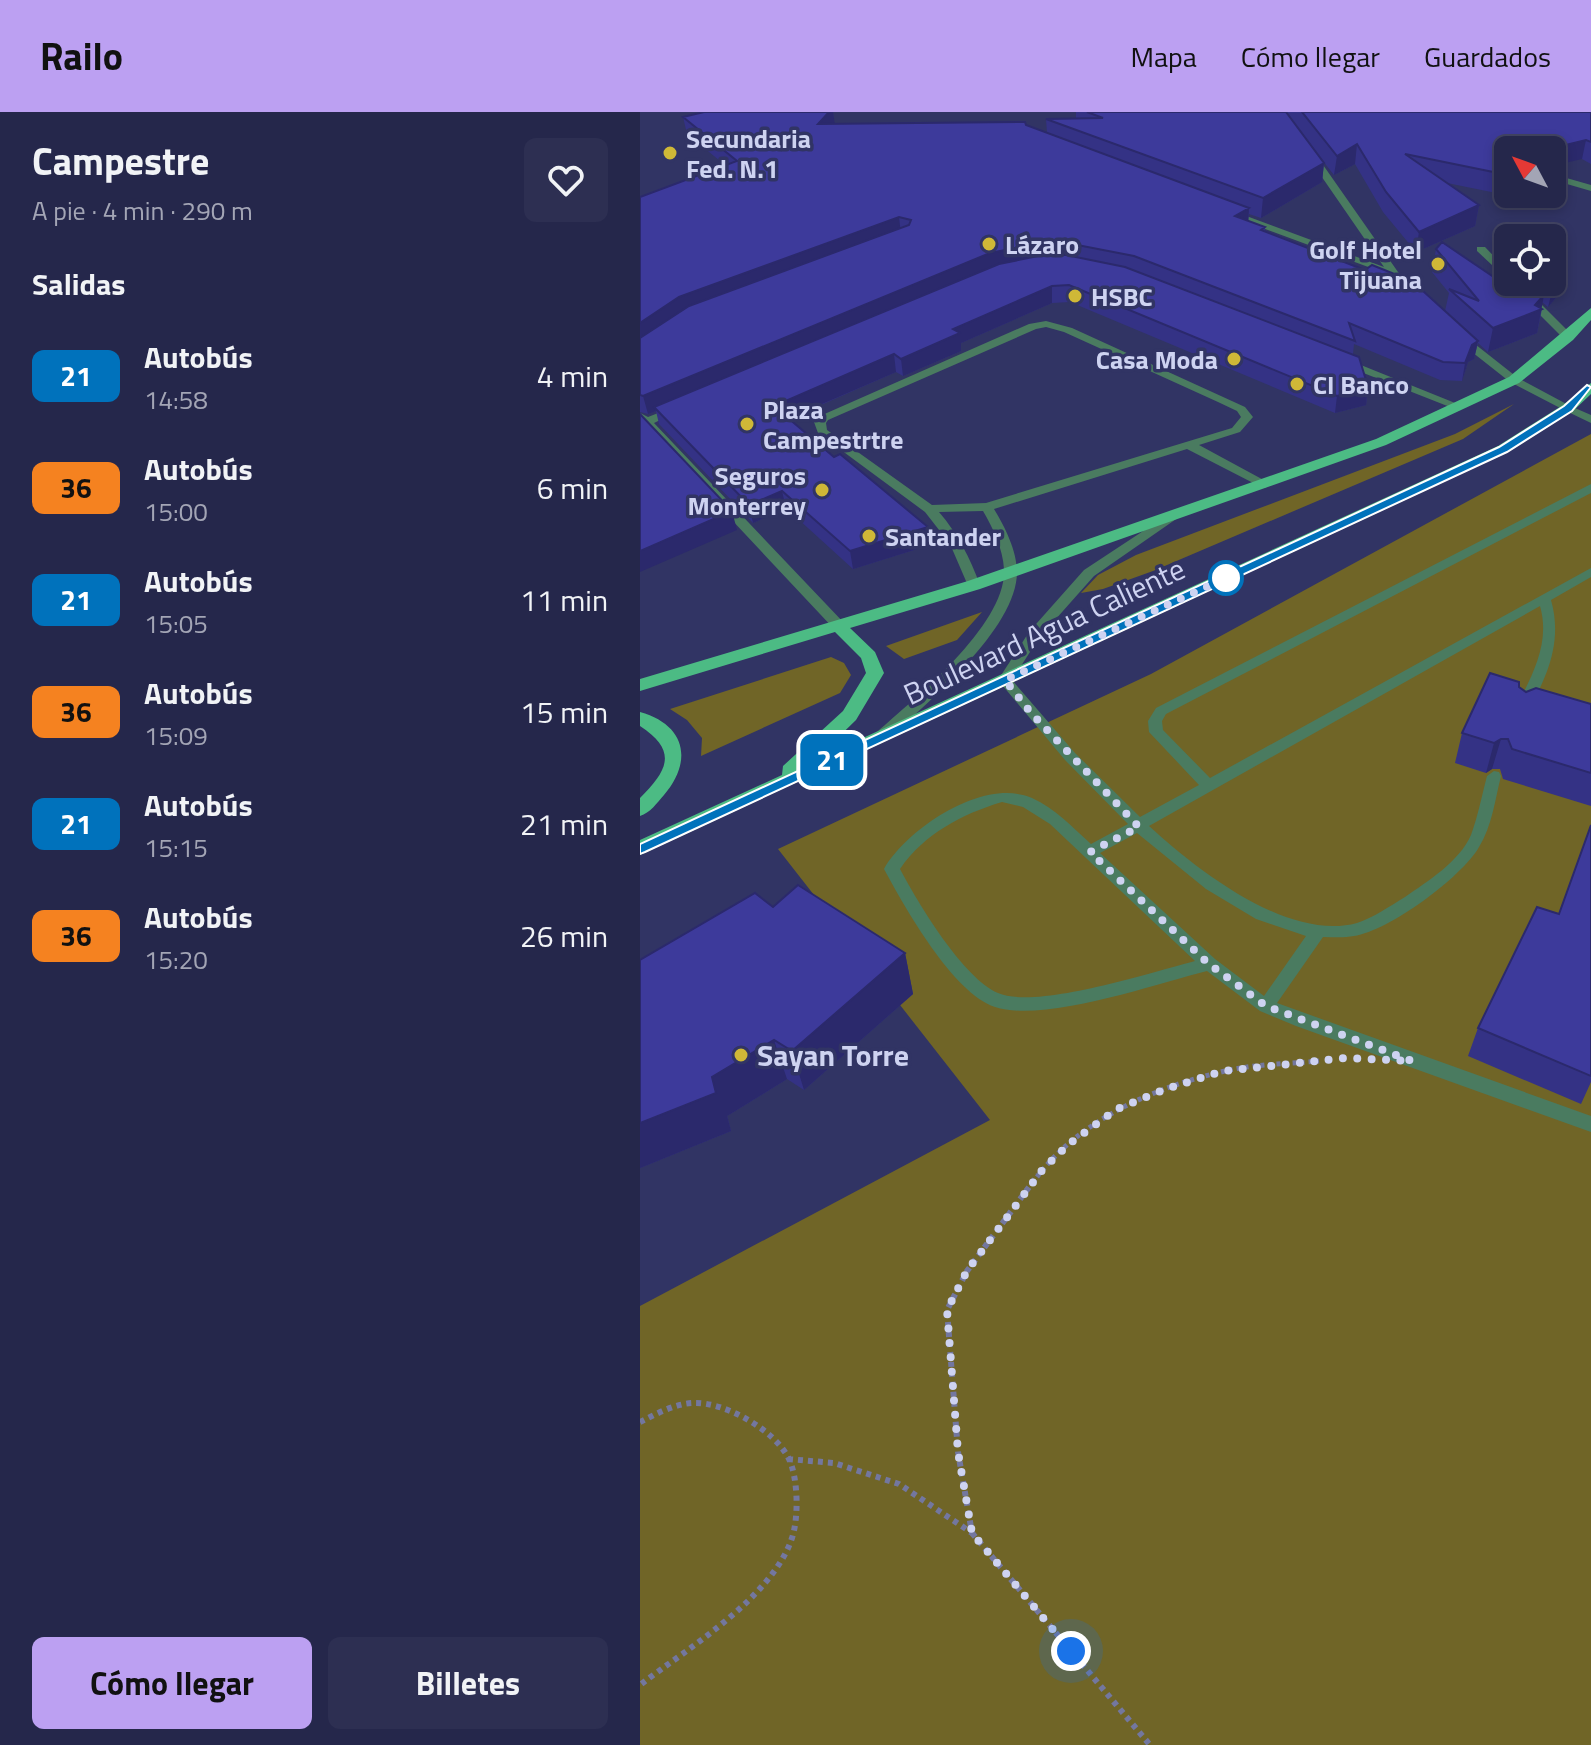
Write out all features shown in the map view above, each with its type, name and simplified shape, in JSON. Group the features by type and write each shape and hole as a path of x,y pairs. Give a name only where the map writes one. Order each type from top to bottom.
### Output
{"main road":[{"name":"Boulevard Agua Caliente","path":"640,685 974,585 1381,442 1514,380 1568,337 1591,312"},
{"name":"Boulevard Agua Caliente","path":"640,848 1503,449 1568,408 1591,387"},
{"path":"766,791 826,741 866,698 875,673 869,656 840,627"},
{"path":"640,718 671,739 676,755 664,786 640,809"}],"street":[{"path":"1304,144 1394,274 1414,294"},
{"path":"1566,181 1591,188"},
{"path":"1220,209 1394,274"},
{"path":"1481,249 1494,262"},
{"path":"1537,306 1568,337"},
{"path":"929,509 987,507 1191,446 1236,430 1247,417 1241,409 1058,327 1033,326 833,411 820,422 822,431 929,509 944,524 957,544 974,585"},
{"path":"1454,332 1514,380 1591,420"},
{"path":"1326,355 1459,407"},
{"path":"690,403 644,418 840,627"},
{"path":"1191,446 1265,484"},
{"path":"1210,787 1156,732 1155,721 1161,711 1591,488"},
{"path":"881,737 959,666 1006,595 1012,572 995,521 987,507"},
{"path":"1176,515 1089,573 1034,635 1005,680 1031,713 1174,860 1215,889 1273,918 1318,931 1353,930 1379,919 1449,872 1477,838 1494,776"},
{"path":"1090,852 1591,572"},
{"path":"1519,715 1553,635 1544,598"},
{"path":"1209,964 1062,1000 997,1001 983,993 954,962 905,896 892,869 904,849 921,835 980,803 1002,797 1027,802 1055,820 1209,964 1266,1006 1591,1124"},
{"path":"1266,1006 1318,931"}],"path":[{"path":"972,1533 958,1452 947,1310 967,1271 1043,1169 1069,1144 1117,1109 1166,1089 1223,1071 1331,1060"},
{"path":"640,1422 692,1403 723,1408 764,1432 788,1459 795,1498 792,1537 763,1586 640,1685"},
{"path":"788,1459 834,1463 899,1484 972,1533 1150,1745"}],"shaded area":[{"path":"1514,404 1463,439 1153,571 1103,589 1081,593 1098,575 1136,555 1455,434"},
{"path":"1591,434 1591,1745 640,1745 640,1306 990,1120 778,849 1151,674"},
{"path":"982,612 957,640 904,659 886,646"},
{"path":"831,657 844,663 851,675 840,693 701,756 702,738 687,720 670,709"}],"building":[{"path":"704,112 829,112 818,124 1025,122 1026,125 1249,208 1235,216 1265,227 1261,230 1365,270 1372,265 1412,281 1478,341 1472,345 1465,363 1443,362 1349,323 1355,341 1134,256 1067,243 1042,243 990,253 643,396 640,395 640,338 689,306 909,225 911,220 899,217 679,297 640,323 640,197 737,161 683,117"},
{"path":"1087,112 1286,112 1324,163 1263,198 1046,119 1103,118"},
{"path":"1302,112 1591,112 1591,142 1586,140 1566,145 1566,136 1494,136 1494,172 1405,154 1479,205 1419,232 1386,192 1357,144 1337,156"},
{"path":"1442,242 1494,277 1494,296 1543,296 1535,305 1542,309 1493,328 1449,289 1479,301 1436,249"},
{"path":"1043,255 1066,255 1125,267 1359,357 1368,387 1337,396 1069,285 1052,286 953,329 960,333 901,359 894,354 774,406 834,457 840,454 928,527 850,551 782,491 749,505 654,407 999,264"},
{"path":"640,414 732,511 640,551"},
{"path":"1490,673 1519,682 1519,687 1526,692 1536,688 1591,704 1591,773 1512,749 1508,739 1494,743 1462,733"},
{"path":"1591,825 1591,1076 1478,1028 1537,907 1559,914"},
{"name":"Sayan Torre","path":"798,885 905,953 792,1051 774,1040 712,1077 716,1093 640,1123 640,960 755,893 773,907"}],"bus line":[{"name":"21","path":"640,848 1503,449 1568,408 1591,387"}],"place":[{"name":"Secundaria Fed. N.1","path":"670,153"},
{"name":"Lázaro","path":"989,244"},
{"name":"Golf Hotel Tijuana","path":"1438,264"},
{"name":"HSBC","path":"1075,296"},
{"name":"Casa Moda","path":"1234,359"},
{"name":"CI Banco","path":"1297,384"},
{"name":"Plaza Campestrtre","path":"747,424"},
{"name":"Seguros Monterrey","path":"822,490"},
{"name":"Santander","path":"869,536"},
{"name":"Sayan Torre","path":"741,1055"}],"route":[{"path":"1071,1651 972,1533 958,1452 947,1310 967,1271 1043,1169 1069,1144 1117,1109 1223,1071 1346,1058 1412,1061 1266,1006 1209,964 1090,852 1139,827 1031,713 1005,680 1230,576 1226,578"}]}
